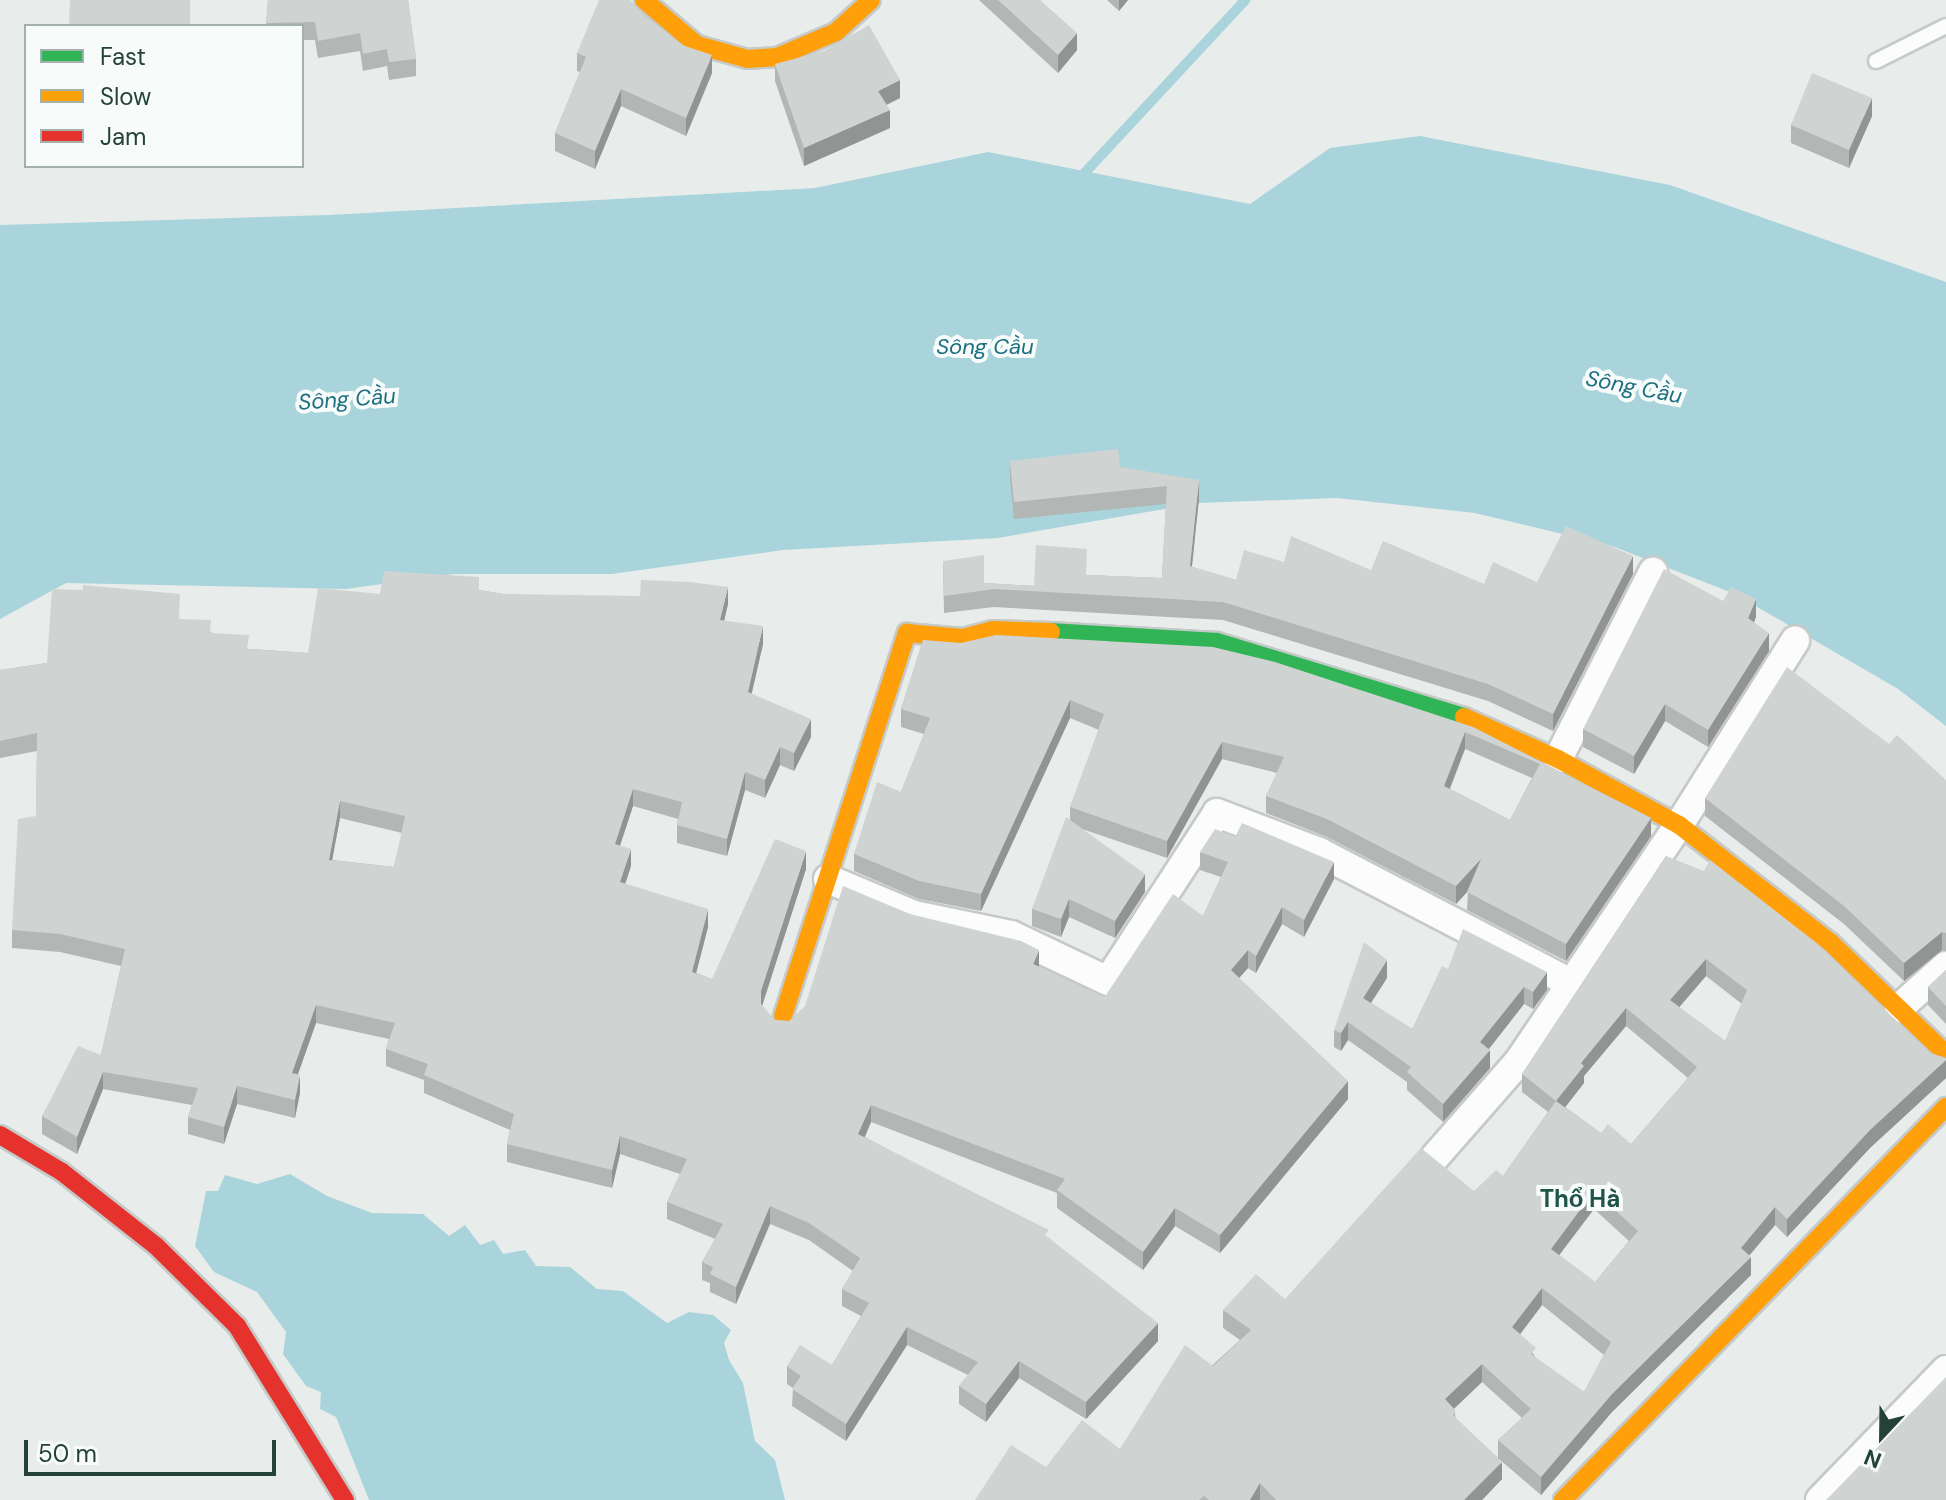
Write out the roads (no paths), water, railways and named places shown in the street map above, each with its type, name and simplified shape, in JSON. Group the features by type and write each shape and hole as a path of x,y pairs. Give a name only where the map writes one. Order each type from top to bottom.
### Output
{"street":[{"path":"644,0 697,45 748,59 777,57 836,32 871,0"},
{"path":"1558,759 1653,572"},
{"path":"783,1016 907,633 963,638 993,630 1217,642 1337,674 1481,723 1558,759 1679,825 1830,942 1946,1054"},
{"path":"1435,1157 1519,1061 1679,825 1795,641"},
{"path":"828,879 914,915 1011,935 1108,981 1217,813 1319,852 1571,983"},
{"path":"1899,1008 1946,966"},
{"path":"1563,1500 1946,1107"},
{"path":"0,1135 62,1172 156,1246 237,1326 345,1500"},
{"path":"1820,1500 1946,1370"}],"lane":[{"path":"1876,61 1946,26"}],"water":[{"name":"Sông Cầu","path":"1420,136 1670,185 1946,282 1946,726 1898,689 1735,594 1612,546 1475,513 1337,498 1199,503 998,538 783,550 612,574 454,574 346,589 66,583 0,619 0,225 329,215 815,188 988,152 1250,204 1330,148"},
{"path":"290,1174 327,1196 372,1213 423,1214 449,1236 465,1225 480,1245 494,1240 503,1254 525,1250 536,1266 570,1267 597,1289 623,1291 667,1323 689,1312 713,1315 731,1330 724,1343 729,1360 743,1383 755,1441 775,1460 785,1500 369,1500 336,1417 320,1409 321,1392 306,1386 283,1354 286,1332 257,1292 214,1272 195,1246 206,1191 218,1191 225,1175 257,1184"}],"waterway":[{"path":"1078,180 1245,0"}],"district":[{"name":"Thổ Hà","path":"1580,1199"}]}
